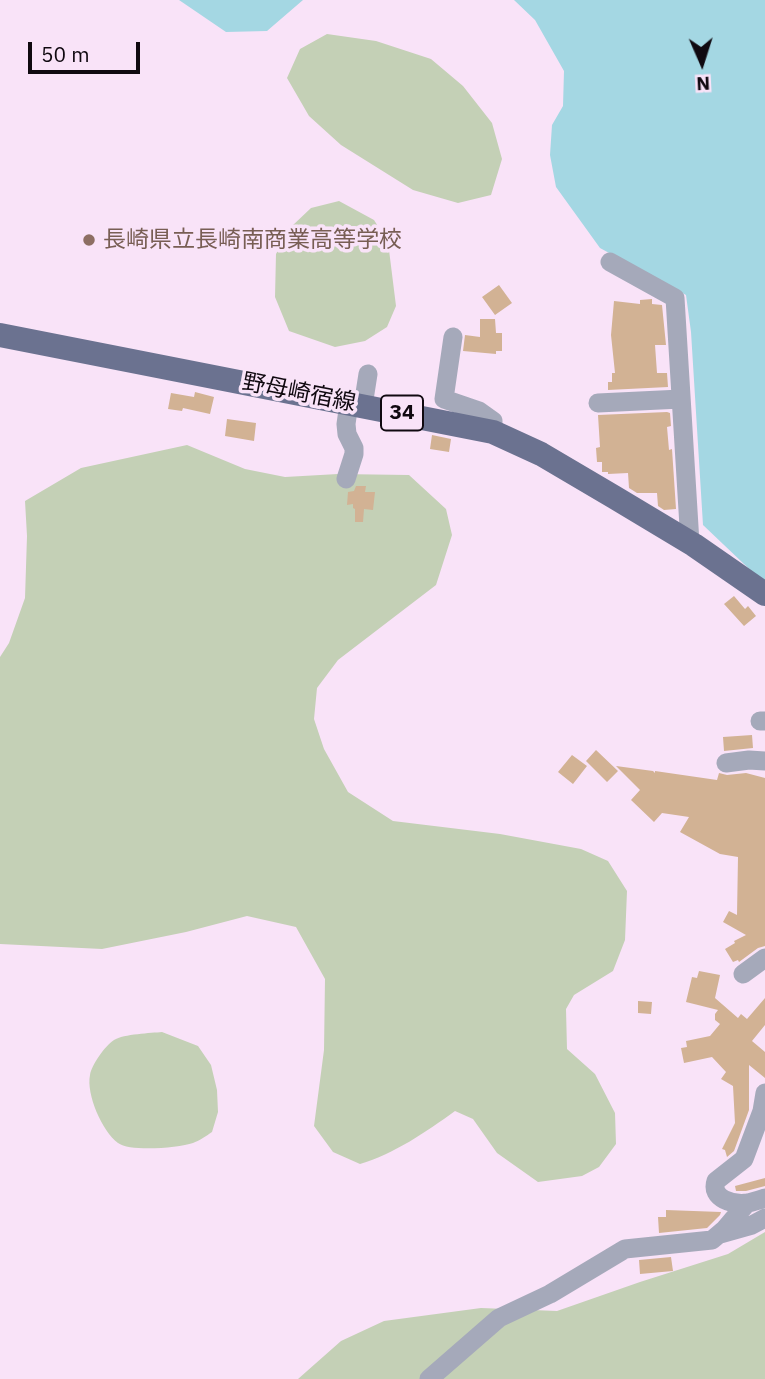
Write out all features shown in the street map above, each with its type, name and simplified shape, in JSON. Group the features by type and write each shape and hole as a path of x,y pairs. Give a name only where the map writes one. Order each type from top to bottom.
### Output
{"main road":[{"name":"野母崎宿線","path":"0,335 493,432 541,454 690,543 765,594"}],"street":[{"path":"610,262 675,299 690,543"},
{"path":"453,337 444,399 479,411 493,421 493,432"},
{"path":"346,478 354,448 347,434 346,424 368,374"},
{"path":"598,403 681,399"},
{"path":"726,764 749,760 765,761"},
{"path":"743,974 765,958"},
{"path":"756,1201 734,1203 718,1196 714,1184 744,1160 762,1111 765,1093"},
{"path":"429,1379 499,1318 550,1294 625,1249 712,1241 756,1201"},
{"path":"720,1234 752,1225 765,1218"}],"green space":[{"path":"327,34 376,41 431,59 463,86 492,123 502,159 491,195 458,203 413,190 341,145 309,116 287,78 300,49"},
{"path":"339,201 374,220 388,242 396,306 387,327 365,341 335,347 289,331 275,297 276,254 292,226 311,208"},
{"path":"187,445 245,469 285,477 338,474 409,475 446,509 452,535 436,585 338,660 317,688 314,719 324,749 348,792 393,821 500,834 581,849 608,861 627,891 625,940 613,971 574,995 566,1009 567,1049 595,1074 615,1113 616,1144 599,1167 582,1176 538,1182 497,1153 473,1119 455,1111 421,1134 373,1160 360,1164 333,1152 314,1126 324,1050 325,979 296,927 247,916 102,949 0,944 0,657 9,643 25,598 25,501 81,468"},
{"path":"162,1032 198,1046 211,1065 217,1090 218,1112 212,1132 186,1145 154,1148 124,1146 106,1130 96,1112 90,1092 91,1071 99,1056 114,1040 131,1035"},
{"path":"765,1232 765,1379 298,1379 341,1341 384,1321 481,1308 557,1311 728,1254"}],"water":[{"path":"179,0 303,0 267,31 226,32"},
{"path":"514,0 765,0 765,584 703,525 691,332 686,295 600,248 556,187 550,155 552,125 563,106 564,71 535,20"}],"building":[{"path":"499,285 512,303 495,315 482,297"},
{"path":"652,299 652,304 662,305 666,345 655,345 657,373 667,373 668,387 608,390 608,382 612,382 612,373 615,373 611,335 614,301 640,304 640,300"},
{"path":"480,319 495,319 496,333 502,333 502,351 496,351 496,354 463,351 465,335 480,337"},
{"path":"195,392 214,397 210,414 183,408 182,411 168,409 171,393 194,397"},
{"path":"670,413 671,426 667,427 669,450 672,449 676,509 664,510 658,506 657,493 637,493 629,488 628,473 602,472 602,462 597,462 596,448 600,447 598,415"},
{"path":"227,419 256,423 254,441 225,436"},
{"path":"432,435 451,439 449,452 430,449"},
{"path":"356,486 366,486 365,492 375,492 373,510 364,509 363,522 355,522 353,504 347,505 348,492 354,491"},
{"path":"734,596 745,609 748,606 756,616 744,626 724,604"},
{"path":"752,735 753,748 724,751 723,737"},
{"path":"596,750 618,771 607,782 586,761"},
{"path":"572,755 587,766 573,784 558,772"},
{"path":"616,766 717,780 719,773 746,773 765,778 765,946 739,962 733,962 725,949 746,935 723,922 729,911 737,915 738,857 720,854 680,832 689,817 662,813 654,822 631,800 640,790"},
{"path":"699,971 720,975 715,998 738,1018 741,1014 747,1019 765,998 765,1025 752,1041 765,1052 765,1078 749,1065 749,1110 734,1151 727,1157 722,1149 735,1123 733,1086 721,1079 726,1072 712,1057 684,1063 681,1048 687,1047 686,1041 710,1036 720,1024 715,1020 718,1010 686,1002 692,977 697,978"},
{"path":"638,1001 652,1002 651,1014 638,1013"},
{"path":"765,1178 765,1186 736,1191 735,1186"},
{"path":"666,1210 721,1212 707,1228 659,1233 658,1217 666,1217"},
{"path":"671,1257 673,1271 640,1274 639,1260"}],"place":[{"name":"長崎県立長崎南商業高等学校","path":"89,240"}]}
